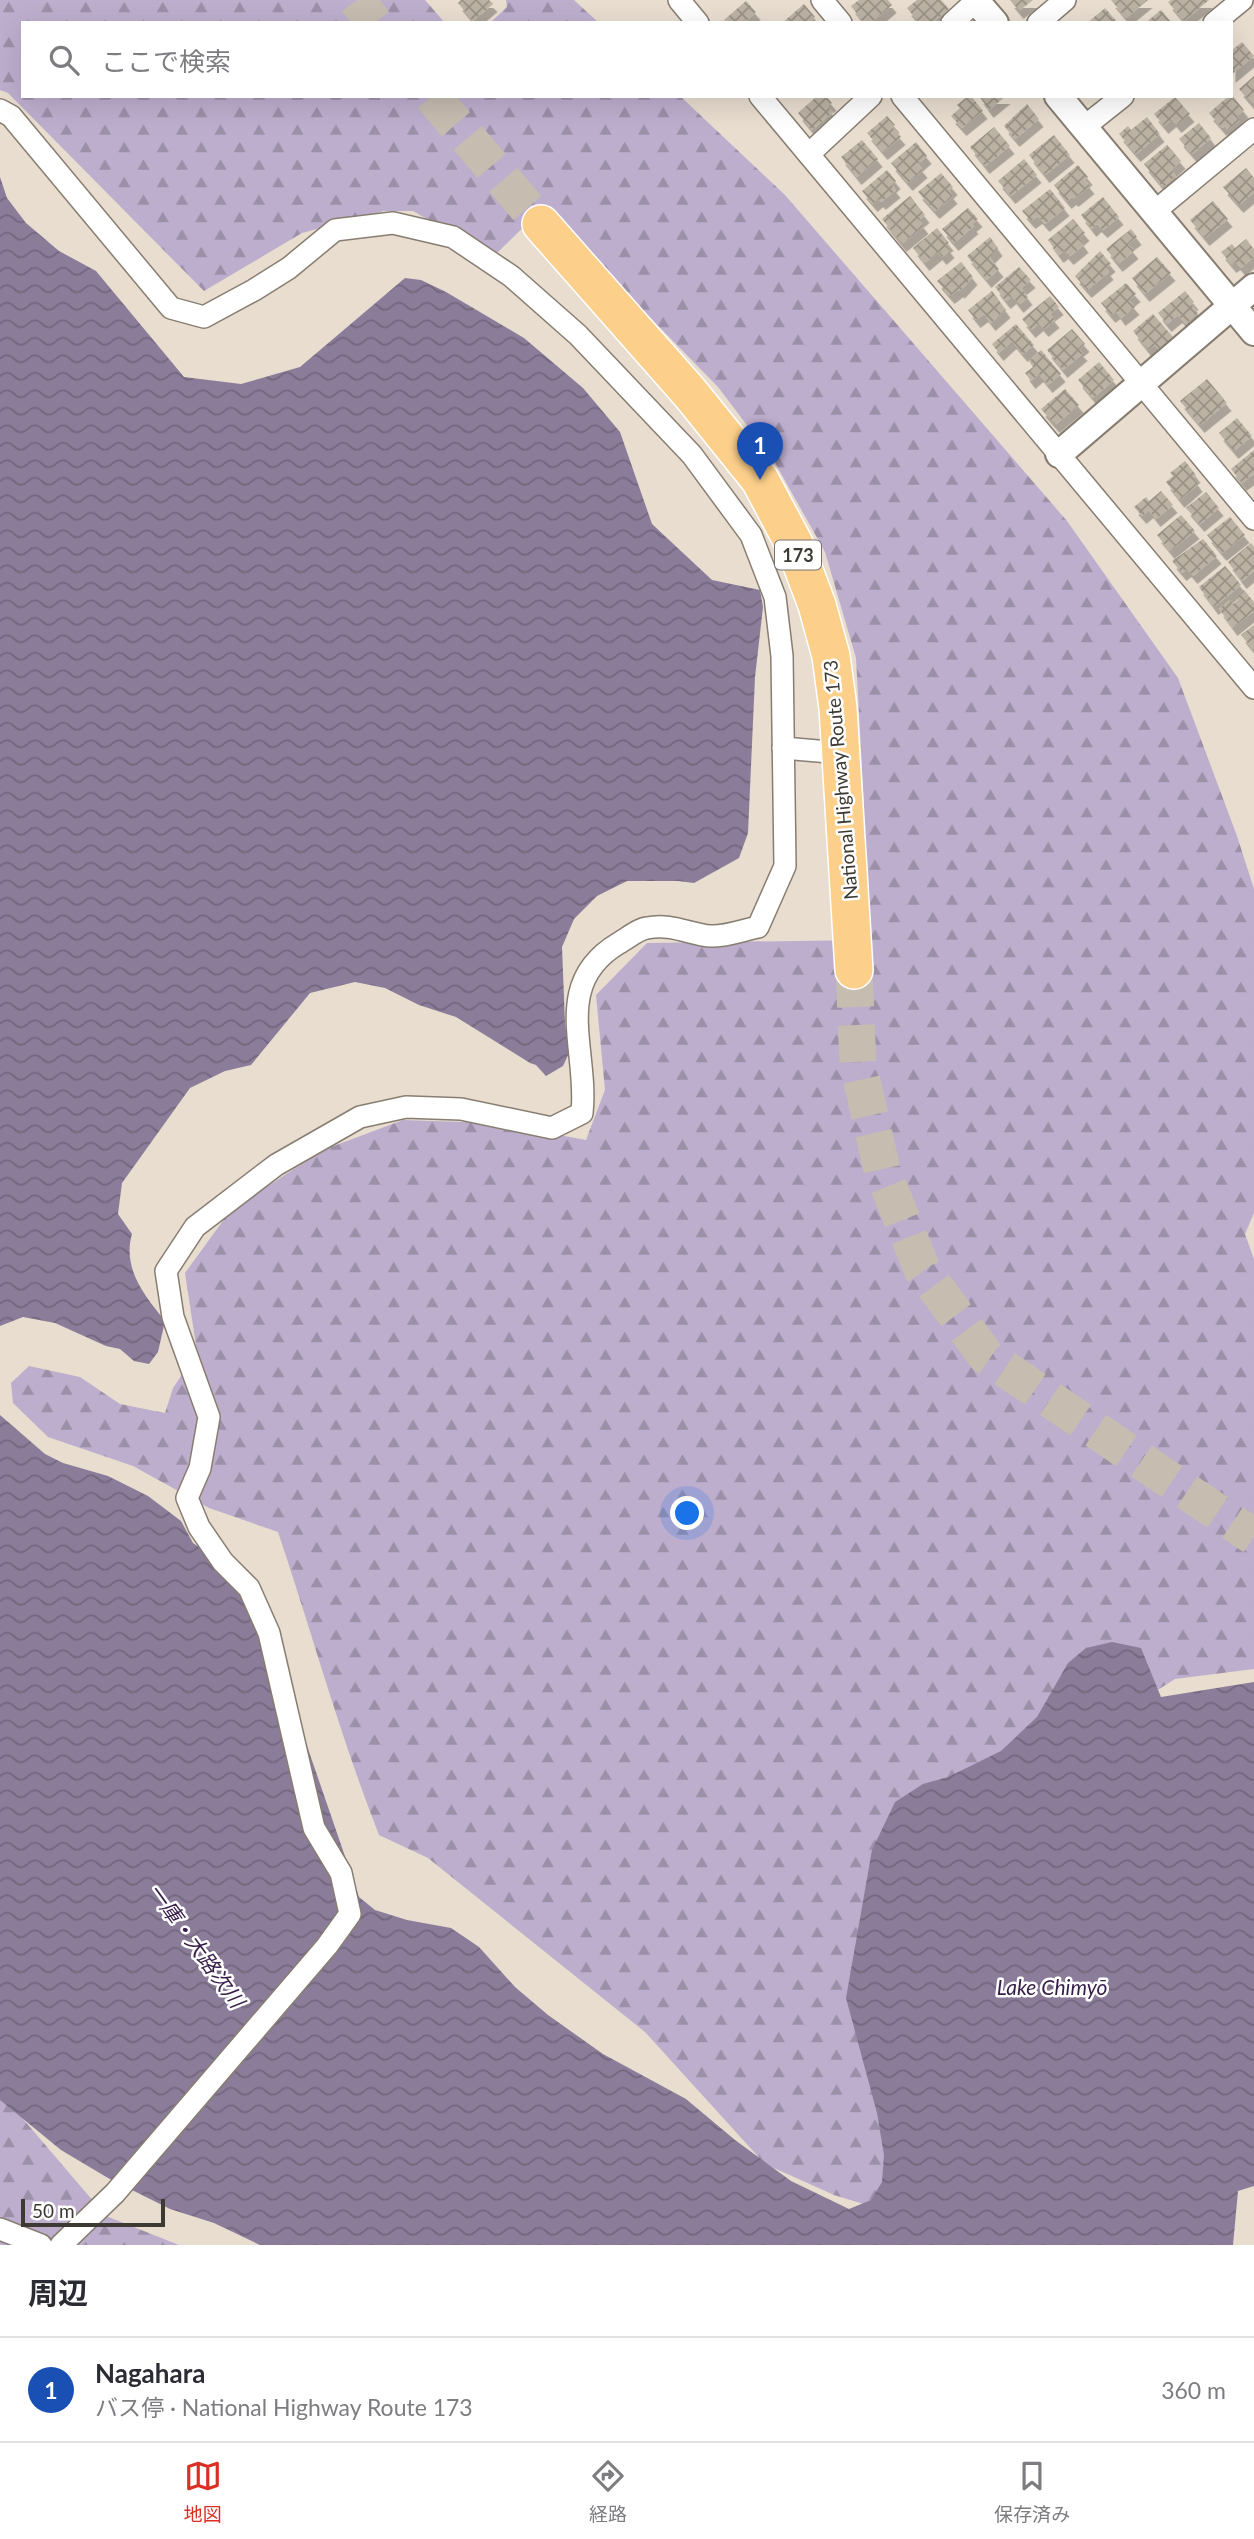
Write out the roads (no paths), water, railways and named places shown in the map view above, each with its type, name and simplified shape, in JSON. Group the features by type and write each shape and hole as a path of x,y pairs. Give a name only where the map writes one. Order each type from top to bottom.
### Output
{"highway":[{"name":"National Highway Route 173","path":"541,224 690,393 760,480 794,544 817,605 831,656 838,708 854,970"}],"street":[{"path":"679,0 696,21"},
{"path":"822,0 839,21"},
{"path":"954,21 975,0 993,21"},
{"path":"1040,21 1065,0"},
{"path":"1216,21 1242,0"},
{"path":"762,98 1254,688"},
{"path":"809,154 869,98"},
{"path":"904,98 1254,519"},
{"path":"1060,98 1254,332"},
{"path":"1084,127 1120,98"},
{"path":"0,110 11,116 171,308 204,317 289,268 334,230 393,223 453,237 511,276 578,335 692,455 751,535 775,597 782,656 785,866 758,927 712,936 681,928 646,928 609,950 589,970 576,1005 584,1092 582,1113 552,1128 461,1109 406,1107 360,1117 276,1165 195,1227 166,1271 173,1317 209,1417 200,1468 187,1498 199,1527 223,1562 249,1588 269,1633 314,1828 341,1873 350,1914 327,1946 115,2193 61,2245"},
{"path":"1154,212 1254,129"},
{"path":"1059,454 1254,287"},
{"path":"783,748 841,753"},
{"path":"0,2229 41,2245"}],"water":[{"path":"0,177 7,198 26,223 59,251 96,271 184,377 241,384 300,367 405,278 421,280 446,292 524,338 583,388 620,432 652,524 712,580 760,590 763,607 755,677 748,833 739,858 694,883 627,881 597,896 574,919 562,947 569,1053 563,1066 546,1076 536,1065 456,1017 419,1005 385,988 355,982 310,993 251,1065 225,1071 190,1088 122,1183 118,1214 132,1234 130,1259 133,1270 143,1292 165,1321 158,1352 149,1364 134,1361 120,1349 106,1346 55,1323 23,1317 0,1326"},
{"name":"Lake Chimyō","path":"0,1415 45,1454 63,1463 108,1476 148,1496 181,1521 193,1543 252,1584 268,1612 306,1743 359,1897 375,1910 407,1920 451,1928 479,1947 515,1987 548,2015 603,2054 686,2099 735,2140 791,2181 849,2209 871,2200 882,2182 884,2155 877,2113 846,1998 872,1850 895,1802 923,1784 948,1777 1001,1751 1037,1717 1068,1663 1086,1648 1112,1642 1141,1648 1161,1697 1254,1682 1254,2186 1238,2191 1233,2245 260,2245 214,2223 170,2209 108,2178 61,2150 0,2100"}],"tunnel":[{"path":"357,0 373,21"},
{"path":"434,98 541,224"},
{"path":"854,970 858,1063 882,1170 922,1269 986,1356 1254,1537"}],"place":[{"name":"Nagahara","path":"760,480"}],"water label":[{"name":"一庫・大路次川","path":"197,1945"}]}
